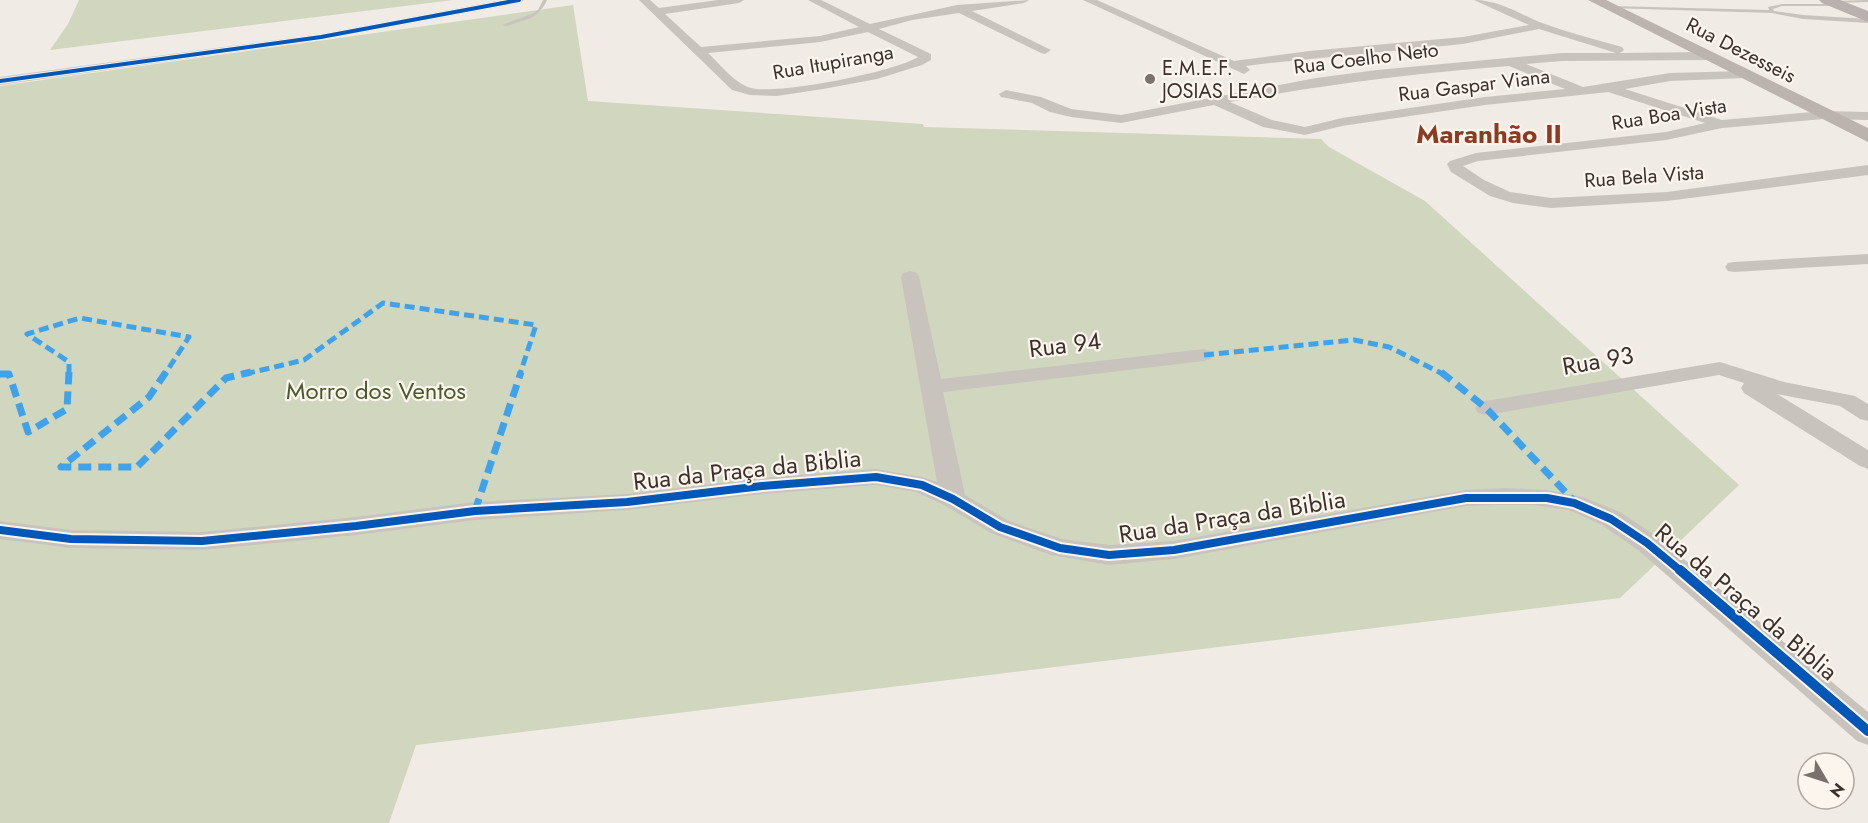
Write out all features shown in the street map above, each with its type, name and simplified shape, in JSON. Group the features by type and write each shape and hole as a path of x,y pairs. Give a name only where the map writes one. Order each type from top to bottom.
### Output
{"main road":[{"name":"Rua Dezesseis","path":"1602,4 1868,136"},
{"path":"1844,6 1868,19"}],"street":[{"path":"0,81 321,37 519,0"},
{"path":"644,0 697,51 820,39 894,20 1024,0"},
{"path":"657,12 739,0"},
{"path":"813,0 869,28"},
{"path":"942,0 1045,50"},
{"path":"1088,0 1284,88"},
{"name":"Rua Coelho Neto","path":"1479,0 1521,16 1539,26 1604,45 1670,77"},
{"name":"Rua Coelho Neto","path":"1232,65 1301,54 1497,36 1539,26"},
{"name":"Rua Itupiranga","path":"697,51 737,87 752,93 766,93 879,75 919,64 927,57 869,28"},
{"name":"Rua Coelho Neto","path":"1006,94 1036,100 1063,111 1109,119 1377,74 1562,57 1706,56"},
{"path":"1509,62 1580,90"},
{"name":"Rua Gaspar Viana","path":"1215,101 1268,124 1305,131 1342,122 1608,88 1670,77 1743,75"},
{"path":"1608,88 1722,124"},
{"name":"Rua Boa Vista","path":"1476,157 1666,136 1722,124 1824,115 1868,116"},
{"name":"Rua Bela Vista","path":"1476,157 1455,164 1456,169 1509,197 1538,202 1627,200 1730,190 1868,170"},
{"path":"1734,267 1868,259"},
{"path":"910,277 953,499"},
{"name":"Rua 94","path":"932,387 1204,355"},
{"path":"1720,368 1779,388 1847,401 1868,414"},
{"path":"1720,368 1868,461"},
{"name":"Rua 93","path":"1486,408 1720,368"},
{"name":"Rua da Praça da Biblia","path":"0,530 71,539 202,541 356,526 475,511 627,502 762,486 876,477 922,485 1010,530 1060,548 1109,555 1174,550 1466,498 1524,497 1576,503 1603,515 1647,542 1868,731"}],"lane":[{"path":"505,25 536,14 545,0"},
{"path":"1772,12 1770,8 1782,5 1844,6 1868,2"},
{"path":"1602,4 1868,19"}],"green space":[{"path":"79,0 453,0 50,50 68,24"},
{"name":"Morro dos Ventos","path":"573,5 588,101 923,124 924,127 1321,139 1329,147 1425,201 1739,485 1620,598 416,745 389,823 0,823 0,86"}],"marked path":[{"path":"0,374 9,374 28,432 67,409 69,362 27,334 80,318 189,337 149,397 61,467 137,467 226,378 304,360 383,303 536,325 475,511"},
{"path":"1204,355 1354,340 1389,347 1438,370 1486,408 1574,501"}],"cycle path":[{"path":"0,81 321,37 519,0"},
{"path":"0,530 71,539 202,541 356,526 475,511 627,502 762,486 876,477 922,485 953,499 1000,527 1060,548 1109,555 1174,550 1466,498 1506,496 1547,498 1592,509 1647,543 1868,731"}],"place":[{"name":"E.M.E.F. JOSIAS LEAO","path":"1150,79"}],"district":[{"name":"Maranhão II","path":"1489,134"}]}
